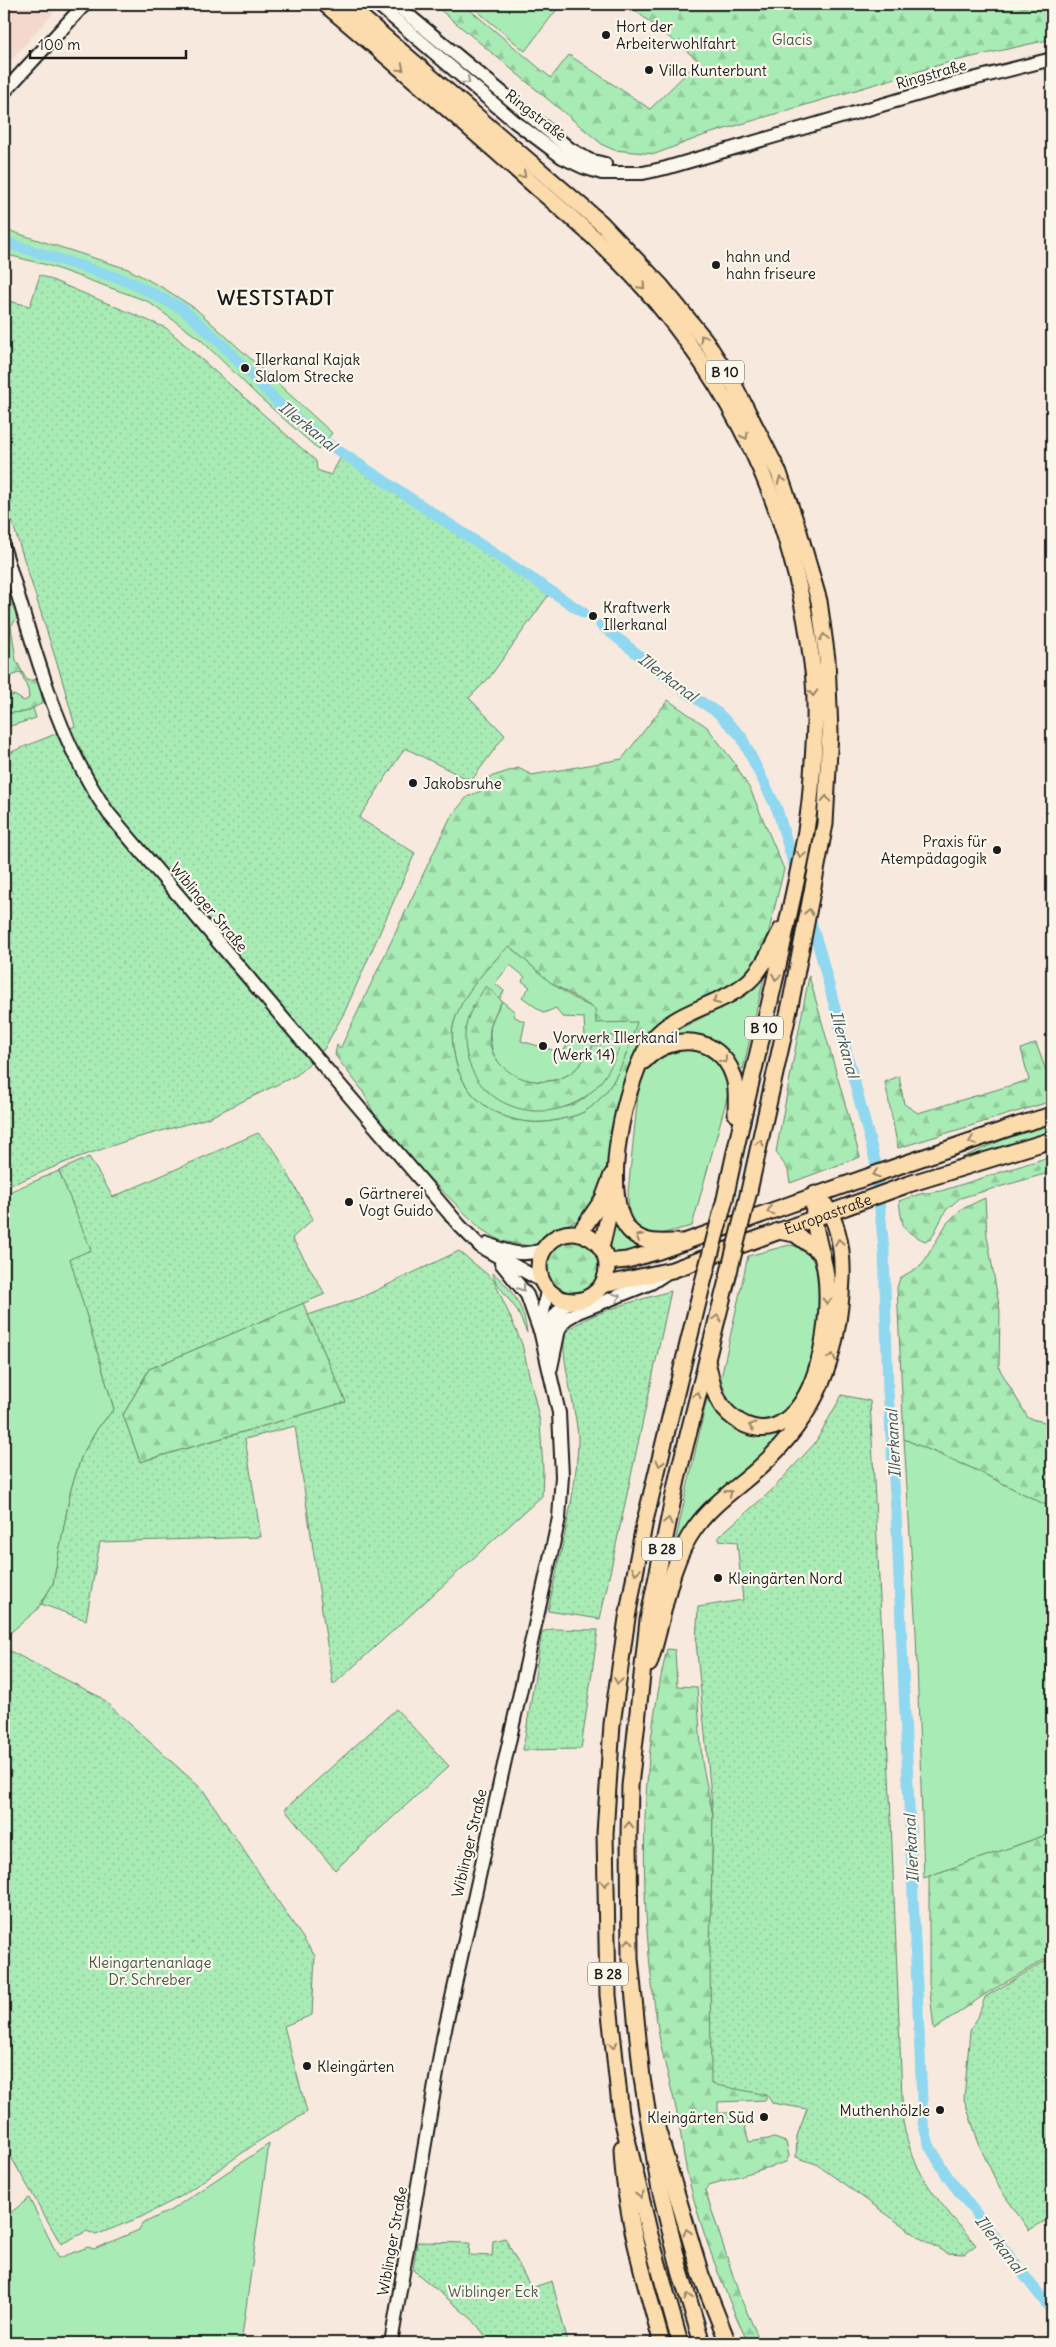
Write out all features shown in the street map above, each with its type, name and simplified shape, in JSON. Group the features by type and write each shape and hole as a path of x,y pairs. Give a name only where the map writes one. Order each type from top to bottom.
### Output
{"main road":[{"path":"4,92 86,4"},
{"name":"B 10","path":"325,4 368,32 601,223 661,286 705,340 735,387 779,474 819,601 827,658 830,732 825,824 800,960 749,1191 728,1280 706,1357 714,1391 720,1405 730,1416 750,1427 775,1426 788,1419 800,1406 810,1387 821,1350 828,1305 825,1268 813,1218 816,1194"},
{"name":"B 10","path":"346,4 368,32 428,91 596,240 655,300 723,393 764,475 786,535 800,593 813,666 814,732 809,807 790,913 772,998 687,1351"},
{"name":"Ringstraße","path":"377,4 539,141 583,167 618,174 643,173 957,83 1052,59"},
{"name":"Ringstraße","path":"396,4 570,150 589,160 608,165 652,165 704,156"},
{"name":"Wiblinger Straße","path":"4,549 61,721 85,777 100,800 123,831 445,1209 471,1237 492,1254 544,1285 540,1330 559,1413 562,1440 559,1518 443,2038 391,2343"},
{"name":"B 10","path":"579,1234 603,1199 617,1156 630,1086 645,1052 663,1029 691,1012 724,998 755,975 762,966 790,913"},
{"path":"638,1067 657,1049 673,1043 698,1042 716,1051 726,1062 736,1082 736,1143"},
{"name":"Europastraße","path":"604,1255 627,1260 686,1242 816,1194 1018,1124 1052,1115"},
{"name":"Europastraße","path":"602,1285 672,1270 909,1184 1052,1140"},
{"path":"604,1255 587,1236 579,1234 562,1235 554,1238 543,1250 538,1270 544,1285 553,1296 570,1302 588,1298 602,1285 607,1270 604,1255 615,1187 617,1156"},
{"path":"615,1187 616,1203 622,1218 634,1235 645,1240 657,1242 686,1242"},
{"path":"654,1621 684,1546 706,1514 759,1469 799,1423 813,1404 826,1374 839,1326 842,1271 838,1240 831,1212 816,1194"},
{"path":"778,1231 795,1234 821,1253"},
{"name":"Wiblinger Straße","path":"471,1237 507,1252 527,1254 543,1250"},
{"path":"492,1254 521,1286 531,1305 540,1330"},
{"path":"550,1373 559,1329 566,1319 578,1312 651,1283 672,1270"},
{"name":"Wiblinger Straße","path":"544,1352 553,1316 560,1308 570,1302"},
{"name":"B 28","path":"680,2343 650,2235 621,2114 608,1995 605,1834 612,1724 627,1618 644,1525 687,1351"},
{"name":"B 28","path":"702,2343 680,2271 660,2185 642,2078 631,1975 628,1909 630,1786 638,1726 638,1696 651,1640 678,1475 706,1357"},
{"path":"642,2078 701,2275 728,2343"},
{"path":"621,2114 623,2170 636,2242 662,2343"}],"shaded area":[{"path":"4,4 61,4 4,68"}],"green space":[{"name":"Glacis","path":"433,4 463,4 551,78 569,55 650,109 699,61 627,4 1052,4 1052,39 946,63 705,135 655,154 614,150 603,145"},
{"path":"469,4 561,4 525,51"},
{"name":"Illerkanal Kajak Slalom Strecke","path":"4,229 128,269 165,289 196,309 332,433 319,450 258,396 201,340 147,301 47,265 4,254"},
{"path":"40,275 166,328 316,461 317,470 331,475 341,457 550,593 489,678 469,698 505,735 471,781 405,748 359,818 415,853 345,1011 324,1049 297,1075 208,1118 129,1140 76,1158 4,1188 4,755 75,726 4,496 4,300 30,306"},
{"path":"4,558 21,613 11,626 16,660 27,681 38,679 43,703 25,712 8,713 4,717 4,698 14,695 24,701 29,698 21,672 4,679 4,672 8,665 4,658"},
{"path":"668,700 707,727 733,761 751,791 784,869 765,947 753,967 735,984 651,1031 633,1058 618,1101 605,1176 586,1214 578,1220 547,1233 538,1243 529,1246 501,1241 481,1229 411,1160 376,1117 362,1090 335,1055 337,1045 340,1049 450,818 467,797 490,787 487,778 518,768 532,775 622,759","holes":["509,946 550,982 595,1009 596,1023 637,1022 629,1047 612,1084 595,1104 584,1112 558,1120 540,1122 522,1121 506,1117 477,1099 466,1086 454,1053 452,1040 455,1019 459,1008 471,989"]},
{"path":"33,708 36,718 4,728 4,717 8,713 25,712"},
{"path":"509,946 561,990 597,1009 638,1022 624,1060 612,1084 595,1104 575,1116 540,1122 522,1121 506,1117 477,1099 466,1086 459,1071 452,1036 459,1008 485,970","holes":["510,965 525,977 522,981 530,987 522,997 544,1013 556,1008 562,1017 584,1018 585,1037 570,1038 563,1053 521,1041 525,1022 513,1016 515,1012 502,1001 491,1024 490,1040 496,1059 512,1075 532,1081 553,1080 562,1077 571,1073 579,1066 598,1036 624,1036 615,1058 592,1092 571,1106 560,1107 542,1104 485,1089 474,1073 467,1055 504,991 495,983"]},
{"path":"765,973 743,1069 737,1070 728,1056 669,1038 667,1035 727,1005"},
{"path":"809,976 860,1157 790,1183 788,1170 776,1152"},
{"path":"486,986 502,1001 491,1025 490,1044 495,1057 504,1068 529,1080 558,1079 571,1073 579,1066 598,1036 624,1036 618,1052 601,1082 589,1094 569,1105 548,1111 527,1110 507,1104 490,1093 476,1078 468,1058 465,1035 469,1016"},
{"path":"1036,1043 1048,1076 1052,1075 1052,1101 898,1148 885,1082 899,1076 904,1104 918,1113 1029,1080 1021,1049"},
{"path":"679,1047 707,1052 713,1056 722,1068 730,1087 692,1226 652,1236 644,1234 633,1226 629,1215 628,1192 639,1085 647,1068 658,1055"},
{"path":"1052,1125 1052,1132 962,1160 961,1158 1007,1138"},
{"path":"258,1133 275,1151 313,1219 292,1238 325,1294 149,1369 123,1415 140,1462 346,1402 308,1315 360,1298 459,1251 494,1280 522,1344 540,1422 543,1470 542,1496 333,1685 295,1426 245,1439 261,1537 100,1542 86,1620 41,1604 53,1584 71,1489 82,1455 98,1428 114,1409 70,1259 91,1250 59,1171 89,1157 113,1197"},
{"path":"1052,1156 1052,1172 960,1198 946,1210 931,1239 925,1241 904,1227 899,1201 920,1194 941,1191"},
{"path":"59,1171 92,1251 71,1259 114,1409 98,1428 82,1455 71,1489 53,1584 37,1610 4,1638 4,1194"},
{"path":"985,1198 987,1236 1000,1311 999,1368 1028,1418 1052,1424 1052,1508 974,1469 904,1439 897,1288 900,1278 922,1265 947,1223 960,1210"},
{"path":"615,1210 654,1248 626,1254 613,1252 609,1247 608,1240"},
{"path":"568,1240 578,1240 588,1244 596,1252 600,1267 596,1282 588,1290 578,1294 568,1294 558,1290 550,1282 546,1272 546,1262 550,1252 558,1244"},
{"path":"789,1245 803,1250 812,1260 818,1274 820,1308 818,1326 808,1378 804,1389 786,1412 769,1420 759,1421 744,1416 734,1408 721,1378 748,1256"},
{"path":"492,1272 516,1299 523,1314 527,1333 517,1310 496,1282"},
{"path":"671,1291 600,1619 548,1611 571,1506 577,1463 576,1418 567,1372 565,1336 582,1321 596,1315"},
{"path":"303,1303 346,1402 140,1462 123,1415 149,1369"},
{"path":"842,1395 870,1401 890,1795 903,2122 914,2159 930,2189 976,2245 964,2254 946,2253 920,2238 816,2164 796,2157 797,2136 807,2109 772,2103 767,2095 711,2084 710,1951 713,1816 696,1642 698,1607 743,1600 737,1542 719,1540 719,1536 771,1491 815,1443"},
{"path":"711,1396 722,1415 788,1427 762,1457 690,1524 674,1548 707,1398"},
{"path":"904,1439 974,1469 1052,1508 1052,1833 924,1878 916,1632"},
{"path":"552,1629 598,1630 581,1749 523,1750 542,1632"},
{"name":"Kleingartenanlage Dr. Schreber","path":"4,1648 100,1697 203,1790 315,1956 312,2015 284,2026 307,2112 259,2141 180,2197 141,2217 96,2235 87,2231 61,2244 4,2145"},
{"path":"667,1649 675,1650 677,1686 697,1687 702,1762 713,1816 710,1951 766,2095 766,2100 718,2102 718,2113 741,2113 749,2142 774,2138 786,2142 789,2156 786,2162 709,2185 705,2190 740,2297 761,2343 748,2343 721,2281 706,2238 687,2173 677,2113 658,2029 647,1935 644,1839 646,1790 651,1743"},
{"path":"396,1709 449,1766 335,1870 285,1809"},
{"path":"1052,1833 1052,1955 984,1995 934,2030 929,1984 929,1876"},
{"path":"1052,1957 1052,2217 1029,2230 1000,2189 980,2147 964,2099 970,2031 978,2017 985,1997"},
{"path":"269,2144 241,2343 4,2343 4,2218 29,2198 59,2258 88,2247 94,2249 139,2230 142,2224 171,2210"},
{"name":"Wiblinger Eck","path":"505,2238 531,2288 552,2281 568,2343 491,2343 473,2320 413,2270 417,2242 470,2243 469,2255 492,2256 493,2241"}],"waterway":[{"name":"Illerkanal","path":"4,242 128,281 183,309 222,344 282,407 327,443 584,613"},
{"name":"Illerkanal","path":"601,625 680,688 718,713 741,736 777,809 821,955 875,1160 884,1250 888,1391 896,1511 923,2122 929,2145 947,2176 1052,2311"}],"place":[{"name":"Hort der Arbeiterwohlfahrt","path":"606,35"},
{"name":"Villa Kunterbunt","path":"649,70"},
{"name":"hahn und hahn friseure","path":"716,265"},
{"name":"Illerkanal Kajak Slalom Strecke","path":"245,368"},
{"name":"Kraftwerk Illerkanal","path":"593,616"},
{"name":"Jakobsruhe","path":"413,783"},
{"name":"Praxis für Atempädagogik","path":"997,850"},
{"name":"Vorwerk Illerkanal (Werk 14)","path":"543,1046"},
{"name":"Gärtnerei Vogt Guido","path":"349,1202"},
{"name":"Kleingärten Nord","path":"718,1578"},
{"name":"Kleingärten","path":"307,2066"},
{"name":"Muthenhölzle","path":"940,2110"},
{"name":"Kleingärten Süd","path":"764,2117"}],"district":[{"name":"WESTSTADT","path":"276,297"}]}
